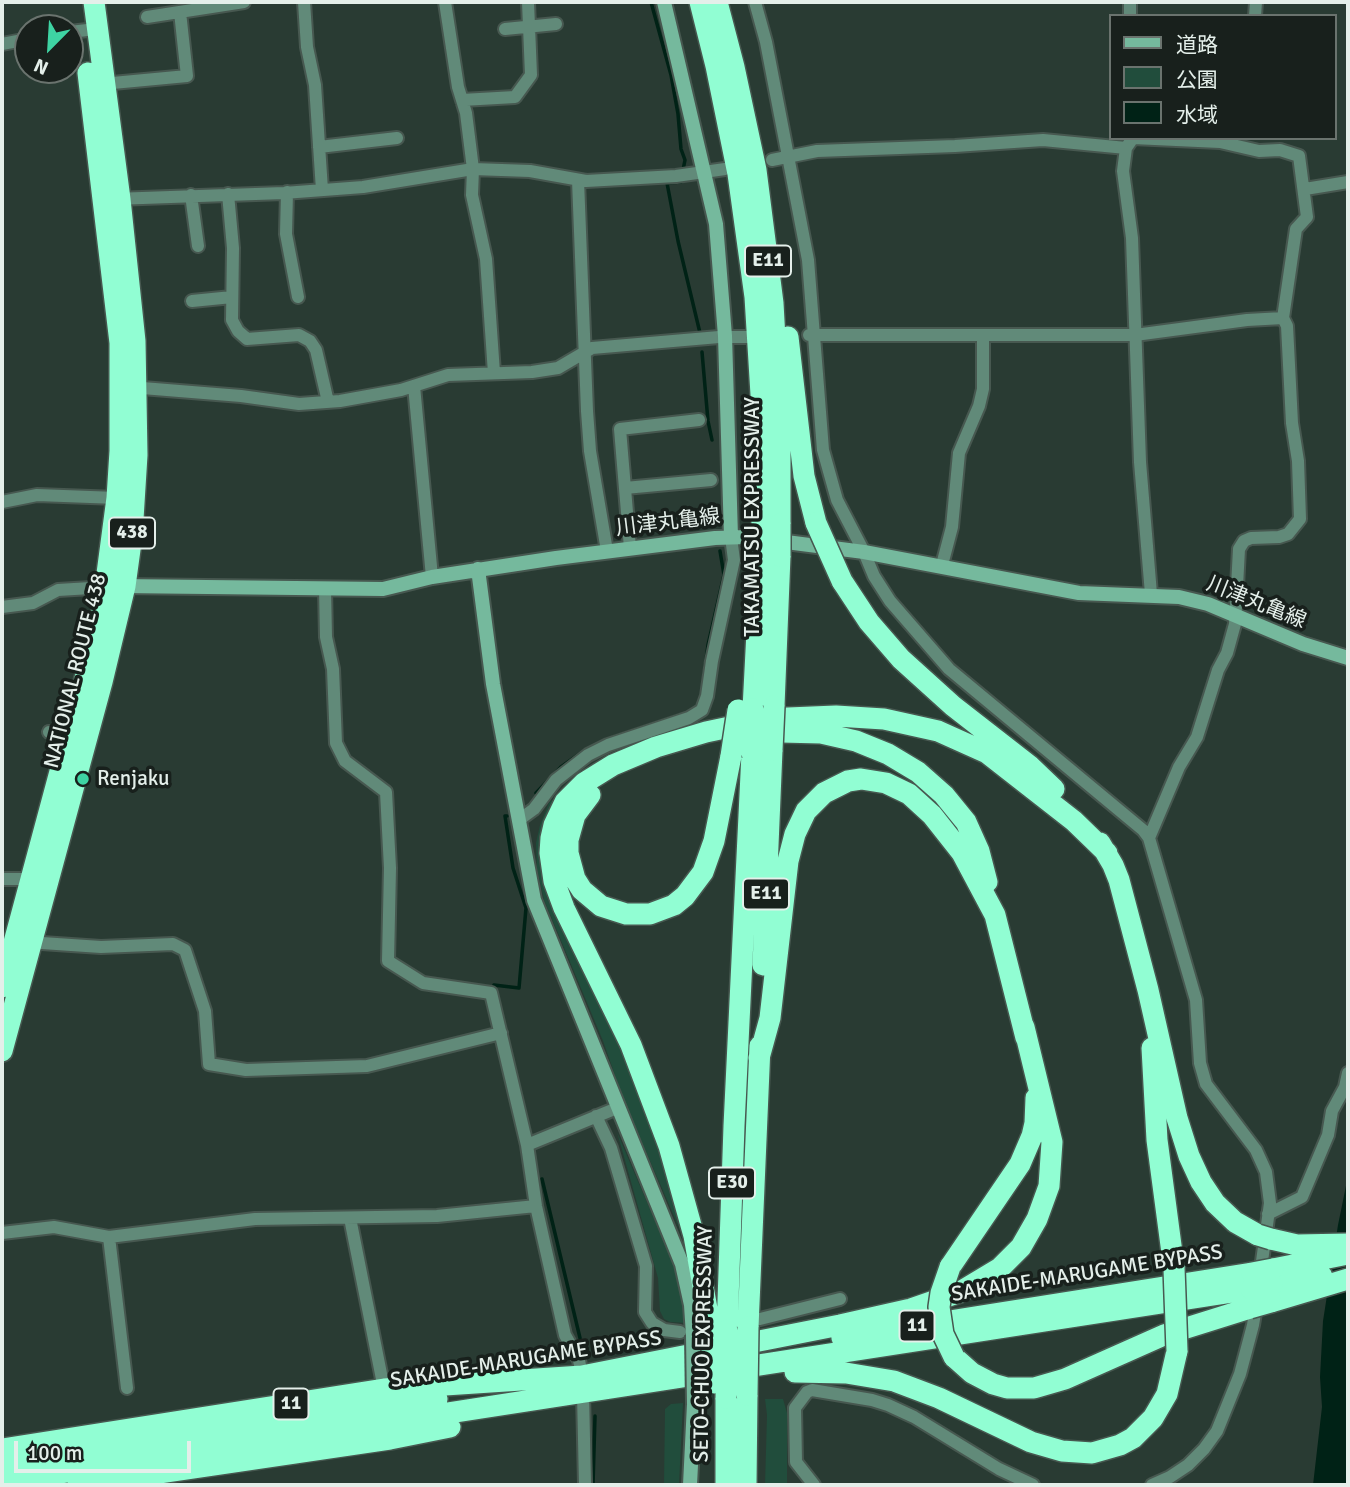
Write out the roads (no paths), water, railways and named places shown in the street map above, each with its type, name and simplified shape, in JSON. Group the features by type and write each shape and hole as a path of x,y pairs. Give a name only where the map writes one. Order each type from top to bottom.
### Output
{"highway":[{"name":"NATIONAL ROUTE 438","path":"84,27 94,2"},
{"name":"TAKAMATSU EXPRESSWAY","path":"700,2 738,174 755,297 771,524 771,555 755,708"},
{"name":"TAKAMATSU EXPRESSWAY","path":"718,2 734,67 764,165 780,428 771,524"},
{"name":"NATIONAL ROUTE 438","path":"40,879 59,734 116,587 132,535 136,455 115,288 111,199 97,85 84,34"},
{"path":"764,165 804,476 816,523 842,581 869,622 901,659 953,706 1044,779 1078,815 1107,853 1119,880 1148,990 1177,1118 1196,1171 1224,1213 1264,1237 1297,1245 1308,1270"},
{"name":"NATIONAL ROUTE 438","path":"2,1051 23,941 102,682 116,587 120,451 129,387"},
{"name":"TAKAMATSU EXPRESSWAY","path":"738,1035 759,601 771,555"},
{"path":"723,1485 720,1329 669,1146 631,1045 568,918 554,881 551,838 565,803 584,783 613,765 656,747 706,732 788,718 836,716 884,719 938,731 986,753 1074,821 1107,853"},
{"path":"582,1385 911,1309 960,1292 1000,1268 1021,1247 1044,1203 1052,1168 1052,1142 1048,1121 973,835 944,795 918,772 872,747 839,736 805,731 763,733 712,742 636,767 601,786 582,804 570,826 568,853 575,879 582,890 601,906 638,915 662,911 685,896 695,884 709,857 752,753"},
{"name":"TAKAMATSU EXPRESSWAY","path":"752,753 760,1048"},
{"path":"760,1048 770,1017 791,847 806,811 824,793 848,781 862,779 886,783 909,794 937,821 962,853 995,915"},
{"name":"NATIONAL ROUTE 438","path":"2,987 23,941"},
{"path":"582,1385 793,1372 863,1374 923,1391 1031,1442 1062,1451 1092,1453 1120,1445 1133,1438 1153,1418 1169,1387 1177,1351 1174,1268 1156,1130 1148,990"},
{"path":"1024,1027 1036,1095 1032,1136 1013,1176 950,1267 941,1293 939,1307 943,1334 954,1357 972,1373 1007,1388 1034,1388 1065,1379 1164,1335 1251,1290 1272,1285 1308,1270 1348,1244"},
{"name":"SETO-CHUO EXPRESSWAY","path":"738,1035 720,1329 720,1399 746,1485"},
{"name":"SETO-CHUO EXPRESSWAY","path":"720,1329 760,1048"},
{"name":"SAKAIDE-MARUGAME BYPASS","path":"6,1468 582,1385 909,1328 1251,1290 1272,1285 1348,1254"},
{"path":"1308,1270 1348,1279"},
{"name":"SAKAIDE-MARUGAME BYPASS","path":"1308,1270 1348,1271"},
{"name":"11","path":"6,1468 384,1389 582,1385"},
{"name":"11","path":"78,1485 390,1439 582,1385"}],"street":[{"path":"147,17 244,2"},
{"path":"304,2 307,47 315,85 322,190"},
{"path":"445,2 466,113 473,169 472,195 486,259 494,373"},
{"path":"462,100 515,97 531,75 528,2"},
{"path":"519,820 534,809 556,780 588,755 641,733 689,719 702,710 734,560 725,336 716,224 664,2"},
{"path":"755,2 766,42 808,260 811,335 824,450 829,478 837,500 874,576 890,601 949,669 1143,830 1149,838 1196,1000 1200,1063 1206,1084 1256,1150 1266,1172 1269,1188 1268,1214 1254,1325 1227,1408 1217,1431 1204,1449 1188,1465 1152,1485"},
{"path":"97,85 187,76 180,12"},
{"path":"505,29 556,24"},
{"path":"319,147 397,138"},
{"path":"764,165 787,156 817,151 1042,140 1220,142 1259,151 1281,144 1299,156 1307,217 1296,229 1283,318 1287,326 1300,519 1288,534 1251,538 1244,541 1239,550 1236,616 1227,653 1218,670 1197,737 1179,767 1149,838"},
{"path":"1130,142 1122,171 1132,238 1140,463 1151,594"},
{"path":"111,199 363,187 473,169 530,171 578,180 617,181 725,169"},
{"path":"578,180 590,451 607,551"},
{"path":"1305,188 1348,182"},
{"path":"287,192 286,234 298,297"},
{"path":"228,194 233,248 232,320 238,331 247,339 299,335 310,341 316,350 328,402"},
{"path":"191,195 198,246"},
{"path":"192,301 232,297"},
{"path":"811,335 1135,335 1247,320 1283,318"},
{"path":"942,565 952,527 959,453 984,389 983,335"},
{"path":"129,387 299,404 328,402 414,386 448,375 532,372 558,368 592,348 725,336 749,337"},
{"path":"414,386 432,577"},
{"path":"630,548 620,429 670,429 699,420"},
{"path":"625,488 711,480"},
{"path":"2,502 37,495 117,498"},
{"name":"川津丸亀線","path":"116,587 383,589 478,569 731,537 864,552 1079,593 1151,594 1195,600 1303,644 1348,658"},
{"path":"478,569 493,684 528,877 542,922 682,1264 691,1305 720,1329"},
{"path":"2,607 33,603 58,590 116,587"},
{"path":"325,588 326,637 332,668 336,743 345,761 386,792 390,868 388,961 423,983 491,993 527,1146 536,1206 565,1335 579,1360 585,1485"},
{"path":"2,879 40,879"},
{"path":"23,941 101,947 173,944 185,950 205,1011 209,1063 246,1070 367,1066 501,1033"},
{"path":"1268,1214 1302,1197 1324,1146 1332,1111 1345,1087 1348,1073"},
{"path":"527,1146 617,1108"},
{"path":"596,1116 611,1148 646,1266 645,1312 652,1323 664,1330 720,1329 840,1299"},
{"path":"2,1233 54,1227 109,1237 255,1219 437,1216 536,1206"},
{"path":"350,1218 384,1389"},
{"path":"109,1237 127,1388"},
{"path":"814,1485 796,1462 795,1408 807,1392 812,1390 872,1400 914,1416 999,1469 1033,1485"},
{"path":"690,1485 720,1399"}],"water":[{"path":"1348,1176 1348,1485 1313,1485 1322,1407 1320,1377 1323,1321"}],"waterway":[{"path":"651,2 671,75 681,149 685,160 683,170"},
{"path":"682,178 681,182 667,183 700,333"},
{"path":"702,352 712,440"},
{"path":"704,676 724,575 720,551"},
{"path":"614,737 680,715"},
{"path":"536,793 561,767 585,750"},
{"path":"496,992 494,985 519,988 526,908 513,868 507,816"},
{"path":"542,1179 580,1338"},
{"path":"593,1485 595,1416"}],"place":[{"name":"Renjaku","path":"83,779"}]}
